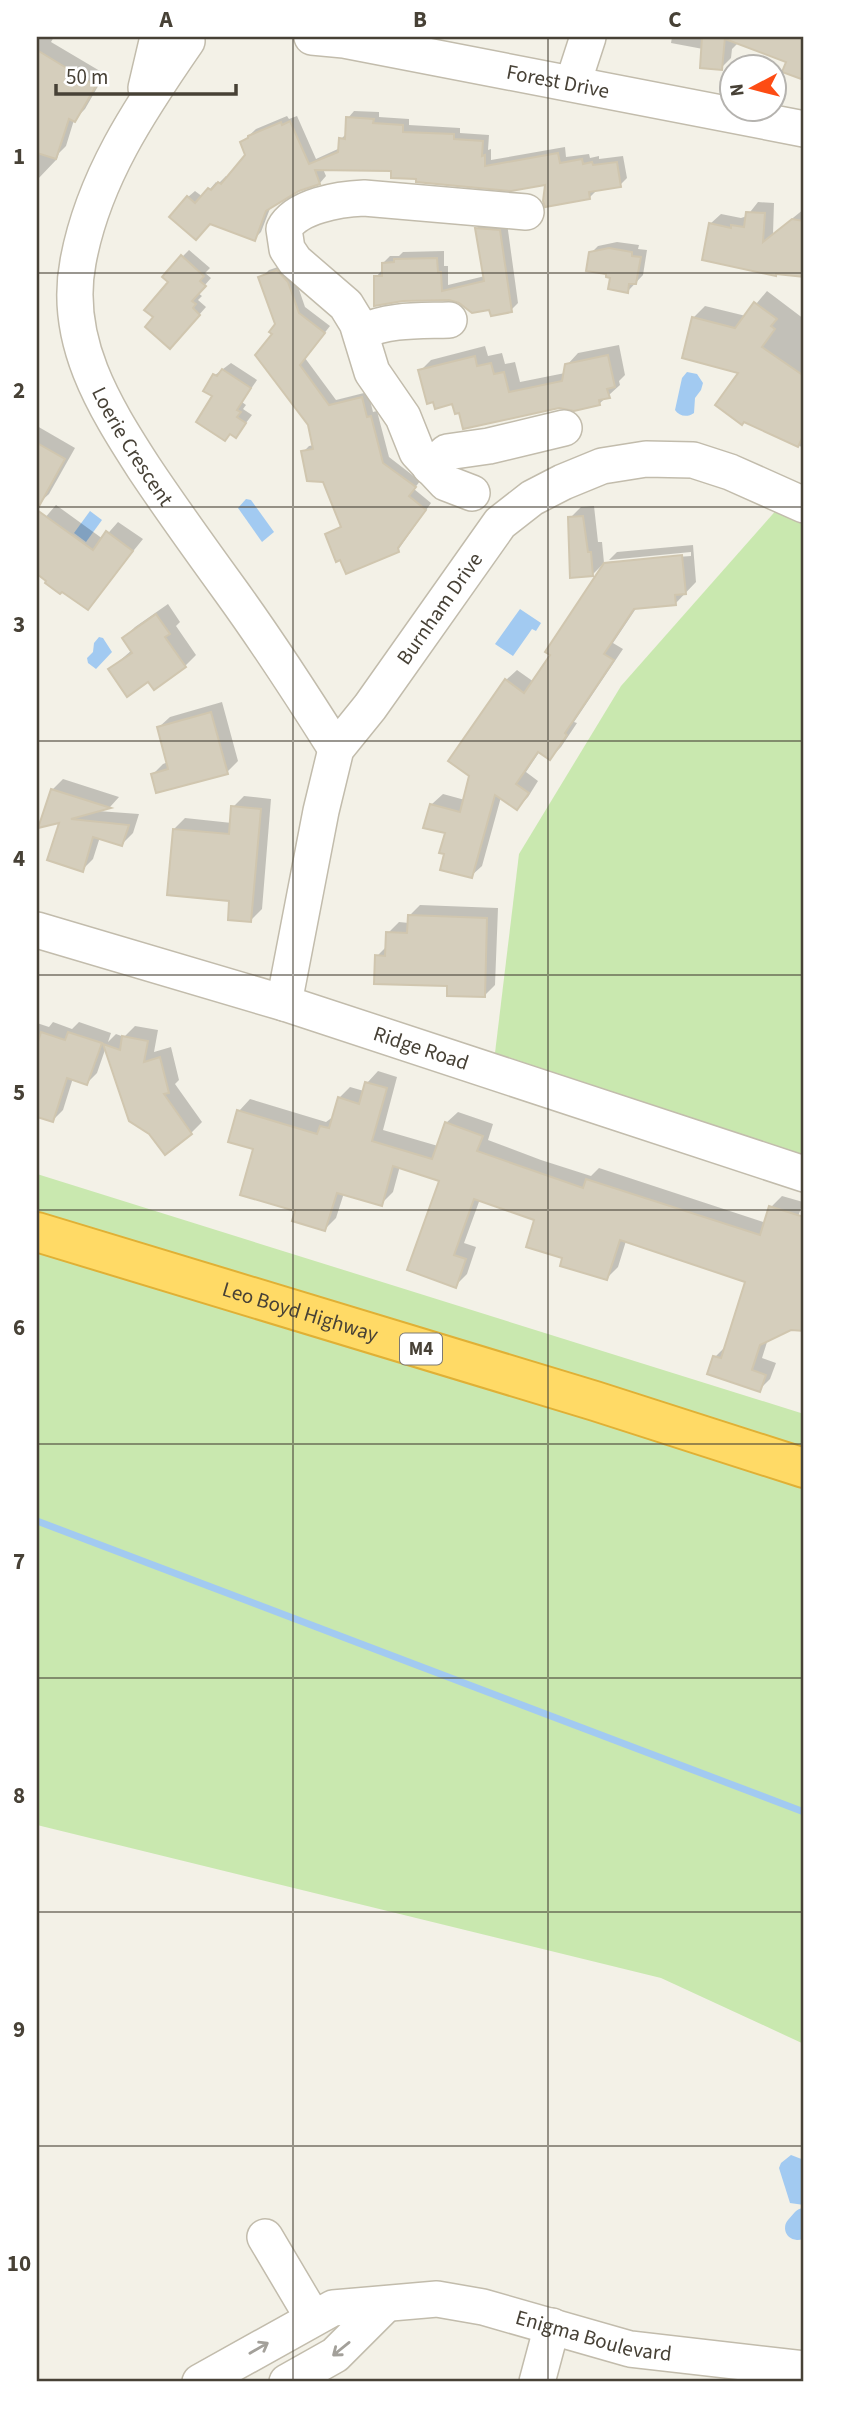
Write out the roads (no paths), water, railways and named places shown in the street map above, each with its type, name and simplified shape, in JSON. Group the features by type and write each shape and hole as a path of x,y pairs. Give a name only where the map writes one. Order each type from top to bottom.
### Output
{"highway":[{"name":"Leo Boyd Highway","path":"37,1232 595,1401 804,1468"}],"street":[{"name":"Forest Drive","path":"312,37 344,40 804,129"},
{"path":"573,83 588,37"},
{"name":"Loerie Crescent","path":"177,38 110,165 92,209 78,263 75,288 82,353 112,420 171,510 282,666 335,749"},
{"path":"500,523 472,494 464,471 439,460 428,433 403,417 372,372 362,332 346,305 295,261 287,249 284,229 295,214 342,198 526,212"},
{"path":"362,332 372,326 391,322 449,320"},
{"path":"439,460 564,428"},
{"name":"Burnham Drive","path":"284,1003 335,749 369,707 500,523 532,498 564,482 602,466 646,459 693,460 730,472 804,505"},
{"name":"Ridge Road","path":"37,930 284,1003 804,1174"},
{"path":"265,2236 313,2318"},
{"name":"Enigma Boulevard","path":"200,2382 333,2308 437,2298 483,2307 630,2349 804,2369"},
{"path":"287,2382 335,2355 385,2305"},
{"path":"537,2382 552,2326"}],"water":[{"path":"687,372 697,374 703,383 695,398 694,413 686,416 675,410 682,378"},
{"path":"246,499 251,500 274,532 262,542 238,508"},
{"path":"90,511 102,520 86,542 74,533"},
{"path":"520,609 541,623 536,631 532,629 513,656 495,644"},
{"path":"99,637 103,638 112,652 96,669 88,663 87,658 93,652 94,643"},
{"path":"791,2155 804,2160 804,2205 790,2203 779,2168"}],"waterway":[{"path":"37,1521 804,1812"},
{"path":"797,2228 804,2220"}]}
